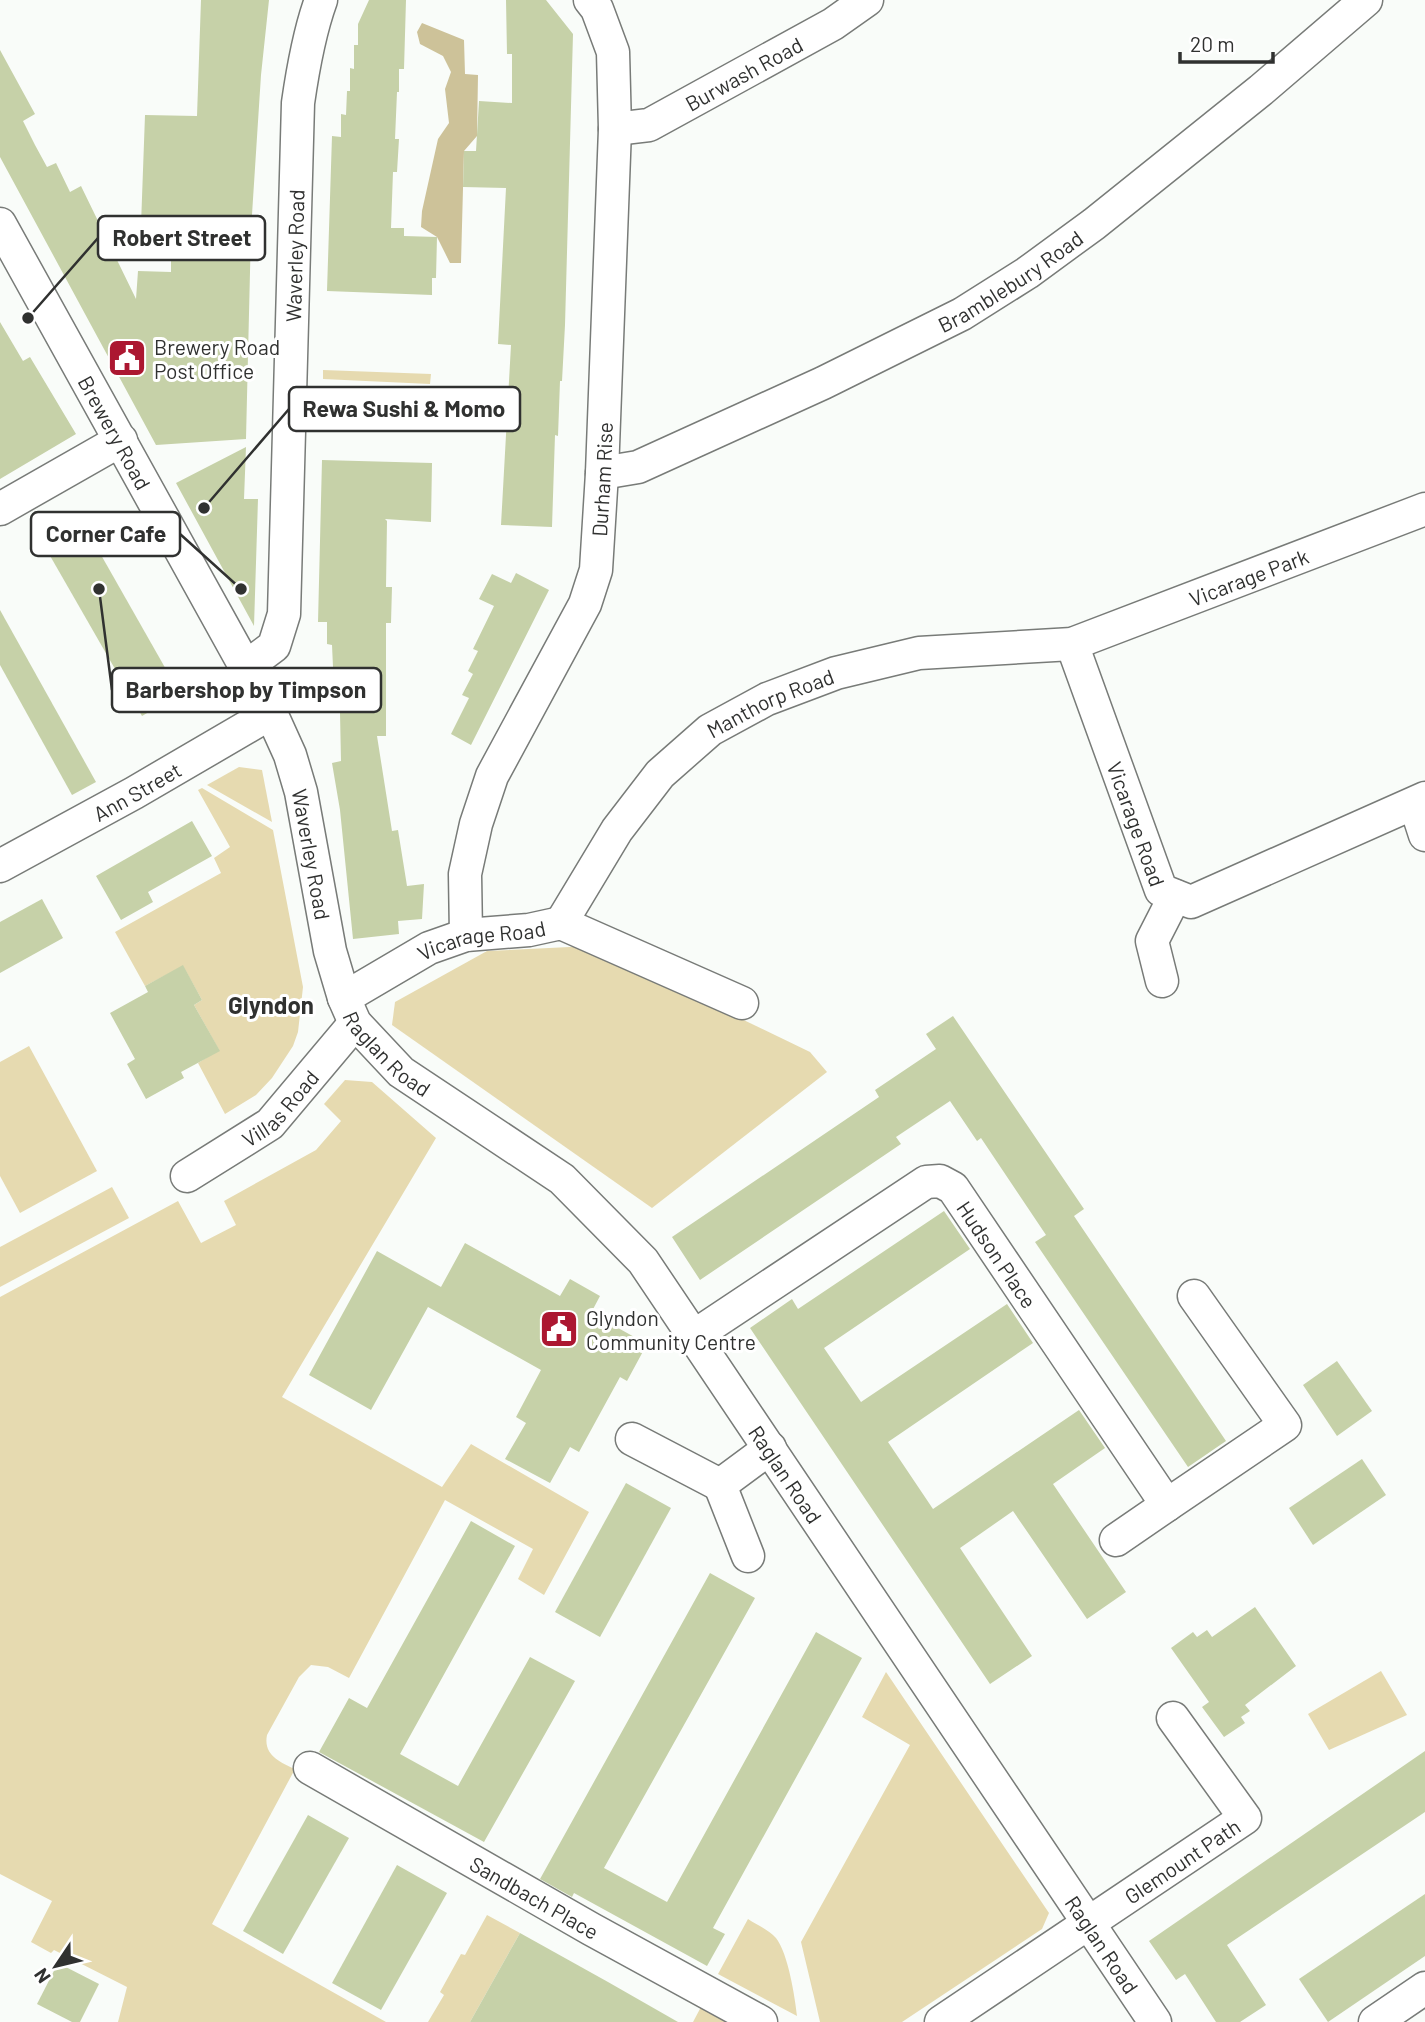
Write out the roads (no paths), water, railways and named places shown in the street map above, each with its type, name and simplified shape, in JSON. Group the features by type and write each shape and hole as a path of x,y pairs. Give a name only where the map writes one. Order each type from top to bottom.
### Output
{"street":[{"name":"Waverley Road","path":"246,667 274,646 285,614 298,103 313,21 321,0"},
{"name":"Durham Rise","path":"466,935 465,874 476,824 492,776 585,604 596,570 615,129 613,52 597,9 590,0"},
{"name":"Burwash Road","path":"615,129 649,125 833,24 867,0"},
{"name":"Bramblebury Road","path":"602,473 638,467 847,372 962,314 1027,272 1104,216 1261,90 1366,0"},
{"name":"Brewery Road","path":"0,224 271,713"},
{"path":"0,509 121,440"},
{"name":"Vicarage Park","path":"1072,644 1425,509"},
{"name":"Vicarage Road","path":"1072,644 1161,890 1191,902 1420,801"},
{"name":"Manthorp Road","path":"561,923 617,830 660,774 710,730 767,699 836,673 907,655 1072,644"},
{"name":"Waverley Road","path":"271,713 290,755 301,792 330,951 349,1010"},
{"name":"Ann Street","path":"0,866 134,793 271,713"},
{"path":"1420,801 1425,835"},
{"path":"1162,981 1152,941 1175,896"},
{"name":"Vicarage Road","path":"349,1010 429,948 466,935 529,930 561,923 742,1003"},
{"name":"Villas Road","path":"187,1177 270,1124 349,1010"},
{"name":"Raglan Road","path":"349,1010 401,1072 562,1180 643,1261 1155,2022"},
{"name":"Hudson Place","path":"694,1336 926,1182 940,1181 953,1188 1167,1505"},
{"path":"1116,1540 1285,1425 1194,1296"},
{"path":"632,1439 720,1485 748,1556"},
{"path":"720,1485 770,1448"},
{"name":"Glemount Path","path":"1089,1923 1245,1818 1173,1718"},
{"name":"Sandbach Place","path":"310,1768 591,1929 761,2022"},
{"path":"942,2022 1089,1923"},
{"path":"1375,2022 1425,1988"}],"place":[{"name":"Robert Street","path":"28,318"},
{"name":"Brewery Road Post Office","path":"127,358"},
{"name":"Rewa Sushi & Momo","path":"204,508"},
{"name":"Barbershop by Timpson","path":"99,589"},
{"name":"Corner Cafe","path":"241,589"},
{"name":"Glyndon Community Centre","path":"559,1329"}],"district":[{"name":"Glyndon","path":"271,1004"}]}
